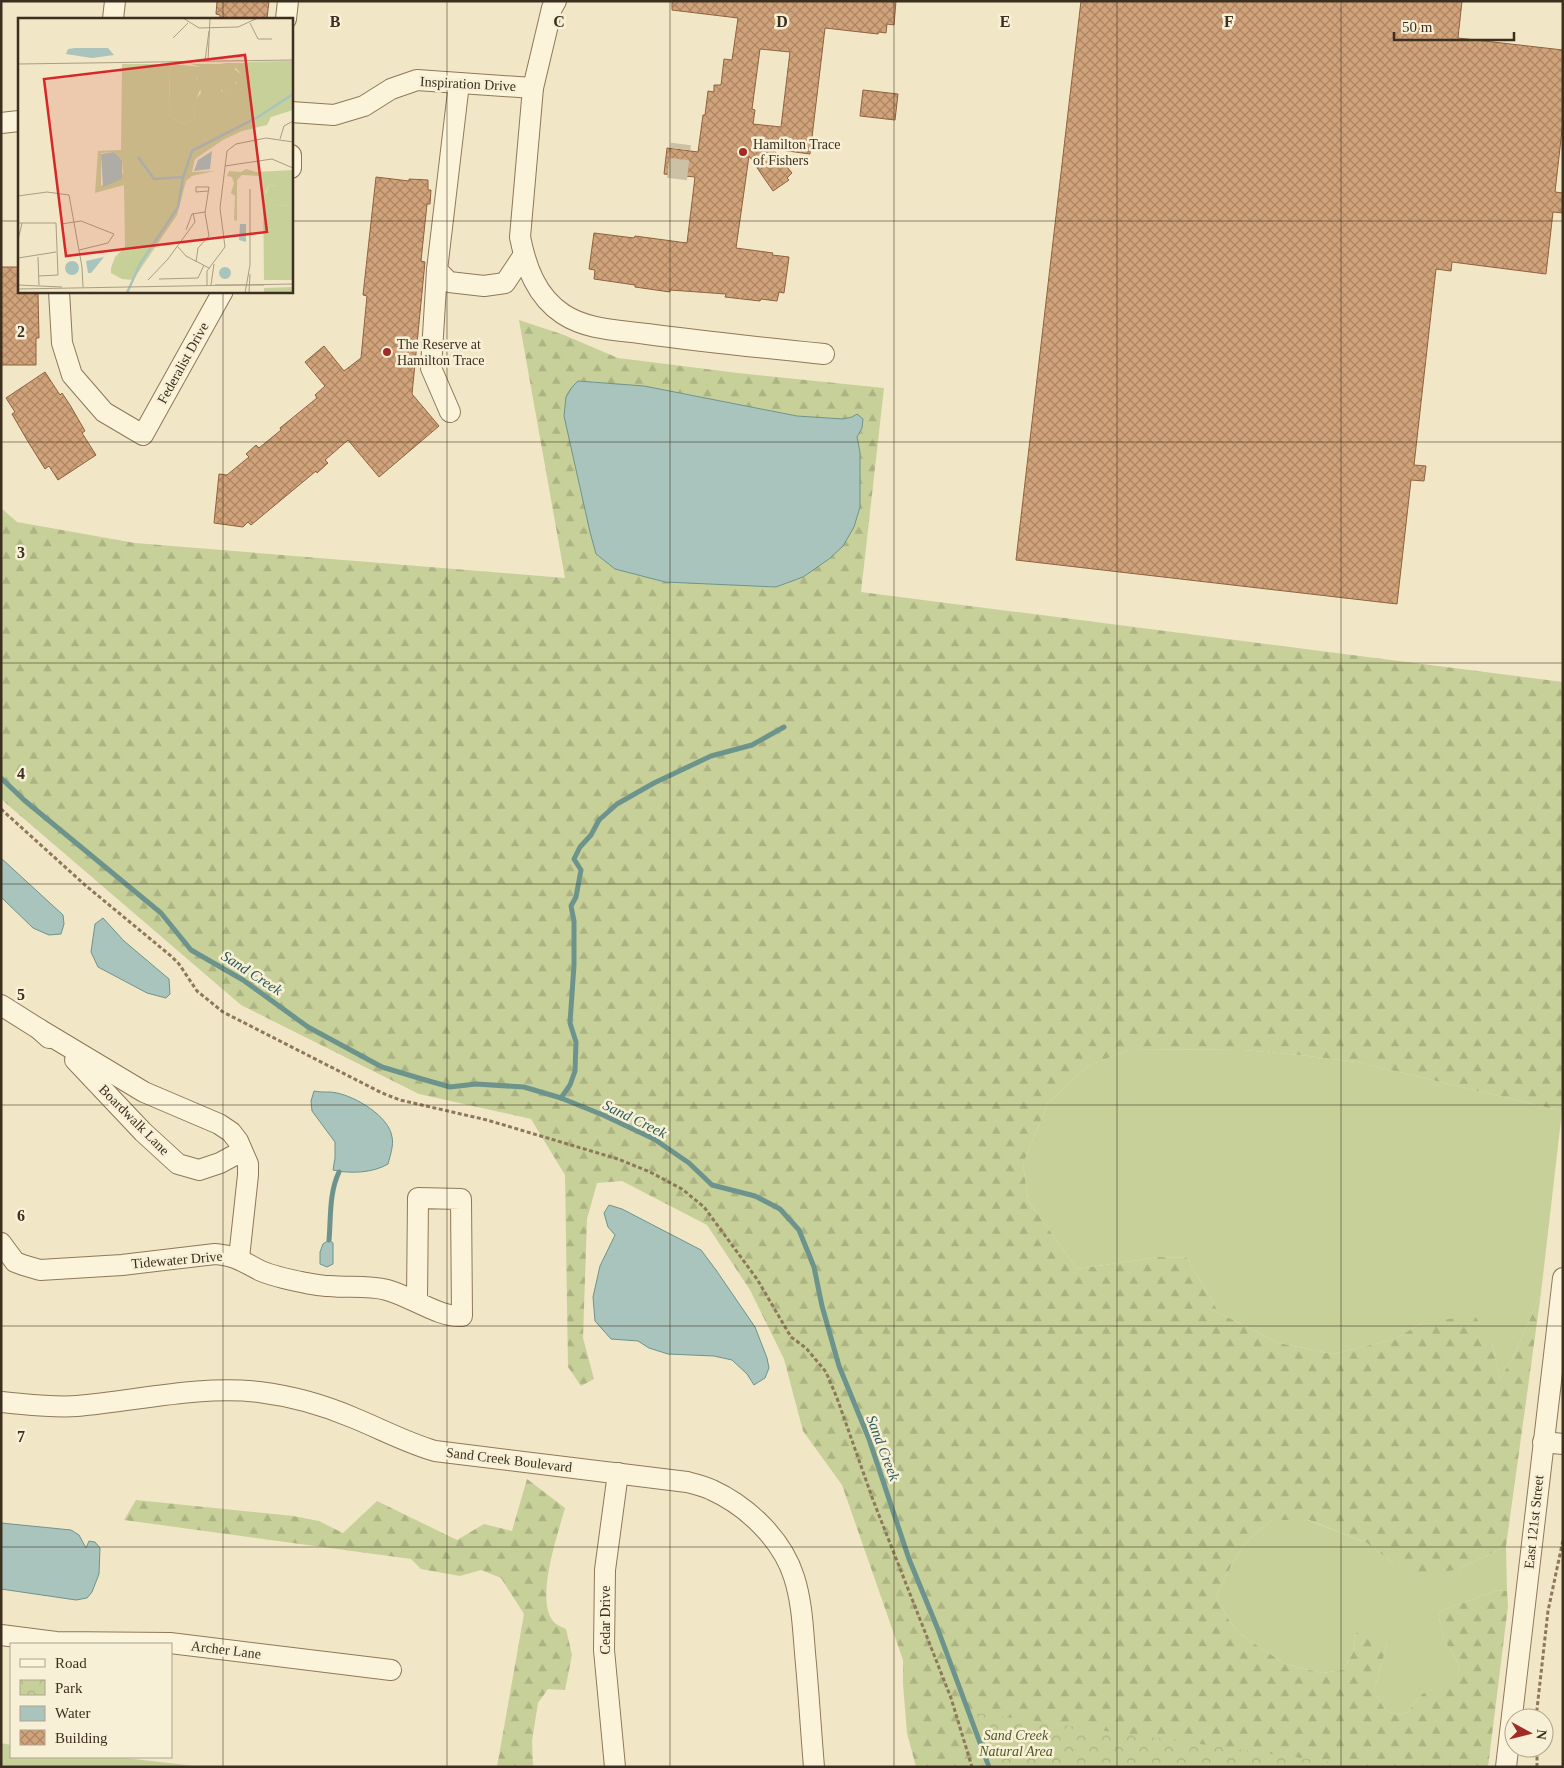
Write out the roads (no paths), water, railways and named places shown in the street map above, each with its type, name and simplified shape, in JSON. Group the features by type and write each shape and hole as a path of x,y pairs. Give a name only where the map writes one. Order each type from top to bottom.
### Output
{"street":[{"path":"114,18 115,1"},
{"path":"286,18 288,1"},
{"path":"556,1 552,8 533,88 520,237 524,256 533,281 549,303 564,315 587,326 694,341 824,354"},
{"name":"Inspiration Drive","path":"292,112 334,115 364,106 391,89 417,80 533,88"},
{"path":"450,412 431,368 437,270 459,83"},
{"path":"1,123 18,121"},
{"path":"437,270 449,282 484,286 505,283 524,256"},
{"name":"Federalist Drive","path":"59,292 62,343 72,375 104,412 143,436 222,292"},
{"name":"Boardwalk Lane","path":"1,1005 144,1092 218,1124 231,1132 238,1141 248,1164 239,1258"},
{"name":"Boardwalk Lane","path":"39,1029 78,1062 143,1132 178,1164 199,1170 220,1163 242,1151"},
{"name":"Tidewater Drive","path":"1,1243 16,1262 23,1266 40,1270 122,1265 215,1254 239,1258 261,1271 274,1275 329,1286 386,1289 452,1317 462,1316 461,1199 418,1198 418,1301"},
{"name":"East 121st Street","path":"1506,1767 1553,1443 1563,1278"},
{"name":"Sand Creek Boulevard","path":"1,1402 75,1406 188,1392 256,1392 291,1397 352,1417 435,1452 687,1482 711,1489 730,1499 774,1539 794,1575 802,1613 814,1767"},
{"name":"Cedar Drive","path":"614,1767 604,1650 605,1570 618,1473"},
{"name":"Archer Lane","path":"1,1635 56,1642 170,1643"},
{"name":"Archer Lane","path":"172,1643 390,1670"}],"water":[{"path":"578,381 644,386 797,416 843,419 857,414 863,419 862,428 857,437 860,452 860,507 854,527 843,546 829,559 803,577 776,587 665,582 615,569 596,554 564,416 566,397"},
{"path":"1,858 63,915 64,924 61,934 49,935 33,928 1,897"},
{"path":"103,918 124,941 169,979 170,994 166,998 147,993 98,967 91,952 95,924"},
{"path":"314,1091 334,1092 345,1095 362,1103 378,1115 390,1129 392,1137 388,1164 361,1172 333,1170 335,1142 312,1111 311,1101"},
{"path":"609,1205 622,1209 701,1250 755,1327 769,1368 765,1378 754,1385 747,1374 732,1360 714,1356 668,1354 649,1348 638,1341 611,1339 595,1321 593,1297 600,1266 615,1235 608,1227 604,1213"},
{"path":"329,1240 333,1243 333,1264 327,1267 320,1264 320,1252 323,1244"},
{"path":"1,1523 71,1530 79,1535 86,1548 89,1541 95,1542 100,1548 99,1574 92,1592 87,1598 76,1600 1,1589"}],"waterway":[{"path":"561,1098 570,1085 575,1071 576,1042 570,1023 574,965 574,921 571,906 576,897 581,870 574,859 580,847 591,835 599,820 617,804 654,783 711,756 752,745 784,727"},
{"name":"Sand Creek","path":"1,778 24,800 161,913 191,950 243,980 308,1027 382,1067 450,1087 476,1084 524,1087 561,1098 654,1139 689,1163 712,1185 755,1196 780,1209 799,1230 814,1267 822,1306 839,1366 869,1439 909,1559 937,1627 989,1767"},
{"path":"329,1240 333,1188 339,1172"}],"tunnel":[{"path":"677,179 681,144"}],"place":[{"name":"Hamilton Trace of Fishers","path":"743,152"},
{"name":"The Reserve at Hamilton Trace","path":"387,352"}],"park label":[{"name":"Sand Creek Natural Area","path":"1016,1744"}]}
